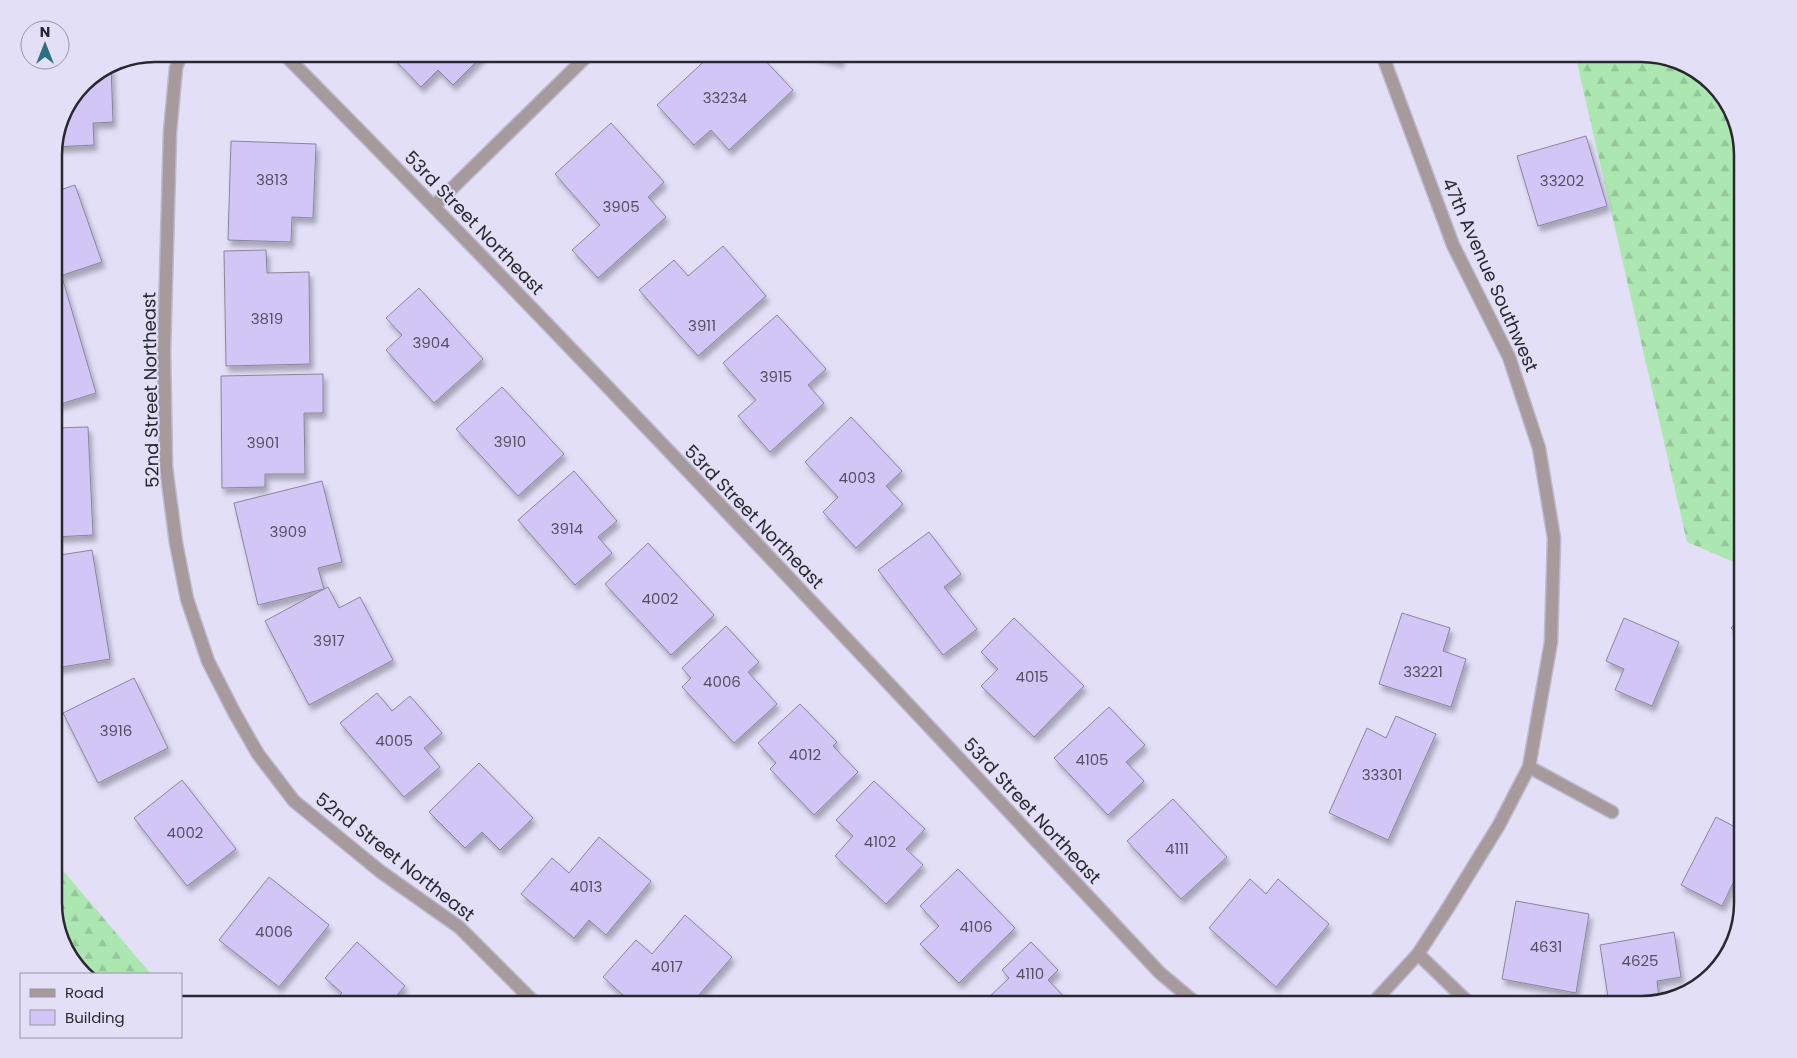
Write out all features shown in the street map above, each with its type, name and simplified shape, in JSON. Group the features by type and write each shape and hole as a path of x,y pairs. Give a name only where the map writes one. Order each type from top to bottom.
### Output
{"street":[{"name":"52nd Street Northeast","path":"178,62 170,132 164,351 166,467 176,543 187,600 208,661 258,754 294,801 381,872 459,927 528,996"},
{"name":"53rd Street Northeast","path":"292,62 434,206 1160,973 1187,996"},
{"path":"434,206 581,62"},
{"name":"47th Avenue Southwest","path":"1379,996 1418,954 1499,825 1529,767 1551,632 1554,538 1540,448 1509,357 1454,245 1385,62"},
{"path":"1529,767 1612,812"},
{"path":"1418,954 1462,996"}],"green space":[{"path":"1577,62 1653,63 1688,75 1707,90 1722,109 1734,144 1734,562 1687,542"},
{"path":"63,871 150,973 95,973 86,964 72,943 64,920"}],"building":[{"path":"397,62 476,62 453,85 438,70 421,87"},
{"path":"703,62 767,62 793,90 729,150 711,130 694,145 657,105"},
{"path":"111,74 113,122 93,123 94,145 63,147 70,120 78,104 94,86"},
{"path":"611,123 664,182 648,197 666,217 598,278 572,250 600,225 555,174"},
{"path":"1586,136 1607,206 1538,226 1517,156"},
{"path":"231,141 316,144 313,218 292,217 291,242 228,240"},
{"path":"75,185 102,262 63,275 63,189"},
{"path":"723,246 766,296 698,356 639,290 674,260 688,276"},
{"path":"266,250 267,273 309,272 310,364 226,366 224,251"},
{"path":"63,280 96,393 63,403"},
{"path":"419,288 483,359 434,403 386,350 402,335 386,318"},
{"path":"777,315 826,369 808,385 824,403 770,452 738,416 756,400 723,363"},
{"path":"323,374 323,413 304,413 305,474 265,474 265,487 222,488 221,376"},
{"path":"502,387 564,454 518,496 456,429"},
{"path":"851,417 902,471 886,486 903,504 856,548 823,512 838,497 805,462"},
{"path":"88,427 93,535 63,537 63,428"},
{"path":"574,471 617,521 598,537 612,553 575,585 518,520"},
{"path":"322,481 342,562 318,568 324,589 258,605 234,503"},
{"path":"929,532 961,574 944,587 977,629 943,655 878,570"},
{"path":"648,543 714,615 671,655 605,584"},
{"path":"92,550 110,659 63,667 63,555"},
{"path":"328,587 339,608 360,597 393,660 309,705 265,621"},
{"path":"1402,613 1450,628 1443,651 1466,659 1451,707 1379,684"},
{"path":"1014,618 1084,686 1034,737 981,686 998,669 981,652"},
{"path":"1624,618 1679,642 1652,706 1615,690 1624,669 1606,661"},
{"path":"726,626 759,662 748,672 777,704 734,743 682,687 691,678 682,668"},
{"path":"134,678 168,748 98,783 63,713"},
{"path":"377,693 392,711 410,696 442,733 424,748 440,767 404,797 340,723"},
{"path":"800,704 837,742 833,746 858,772 814,815 770,769 776,763 758,743"},
{"path":"1109,707 1145,745 1126,762 1144,781 1108,815 1054,758"},
{"path":"1396,716 1436,734 1388,840 1329,813 1367,728 1386,738"},
{"path":"479,763 533,818 500,850 482,832 465,848 429,812"},
{"path":"182,780 236,849 187,886 134,818"},
{"path":"874,781 925,829 906,849 923,865 886,904 835,856 853,836 836,820"},
{"path":"1173,799 1227,857 1181,899 1127,841"},
{"path":"1716,817 1734,826 1734,884 1722,906 1681,885"},
{"path":"599,837 651,881 606,935 589,920 574,938 521,894 552,858 569,873"},
{"path":"958,869 1015,928 959,983 920,944 939,926 920,906"},
{"path":"269,877 329,925 279,987 219,940"},
{"path":"1250,879 1266,894 1278,879 1329,924 1276,987 1209,928"},
{"path":"1516,901 1589,914 1576,993 1502,979"},
{"path":"685,915 732,957 698,996 624,996 603,977 636,940 652,954"},
{"path":"1674,932 1681,977 1657,981 1658,994 1641,996 1608,996 1600,945"},
{"path":"357,942 405,986 396,996 339,996 342,993 325,978"},
{"path":"1031,942 1058,970 1048,980 1063,996 990,996 1009,978 1002,970"}]}
